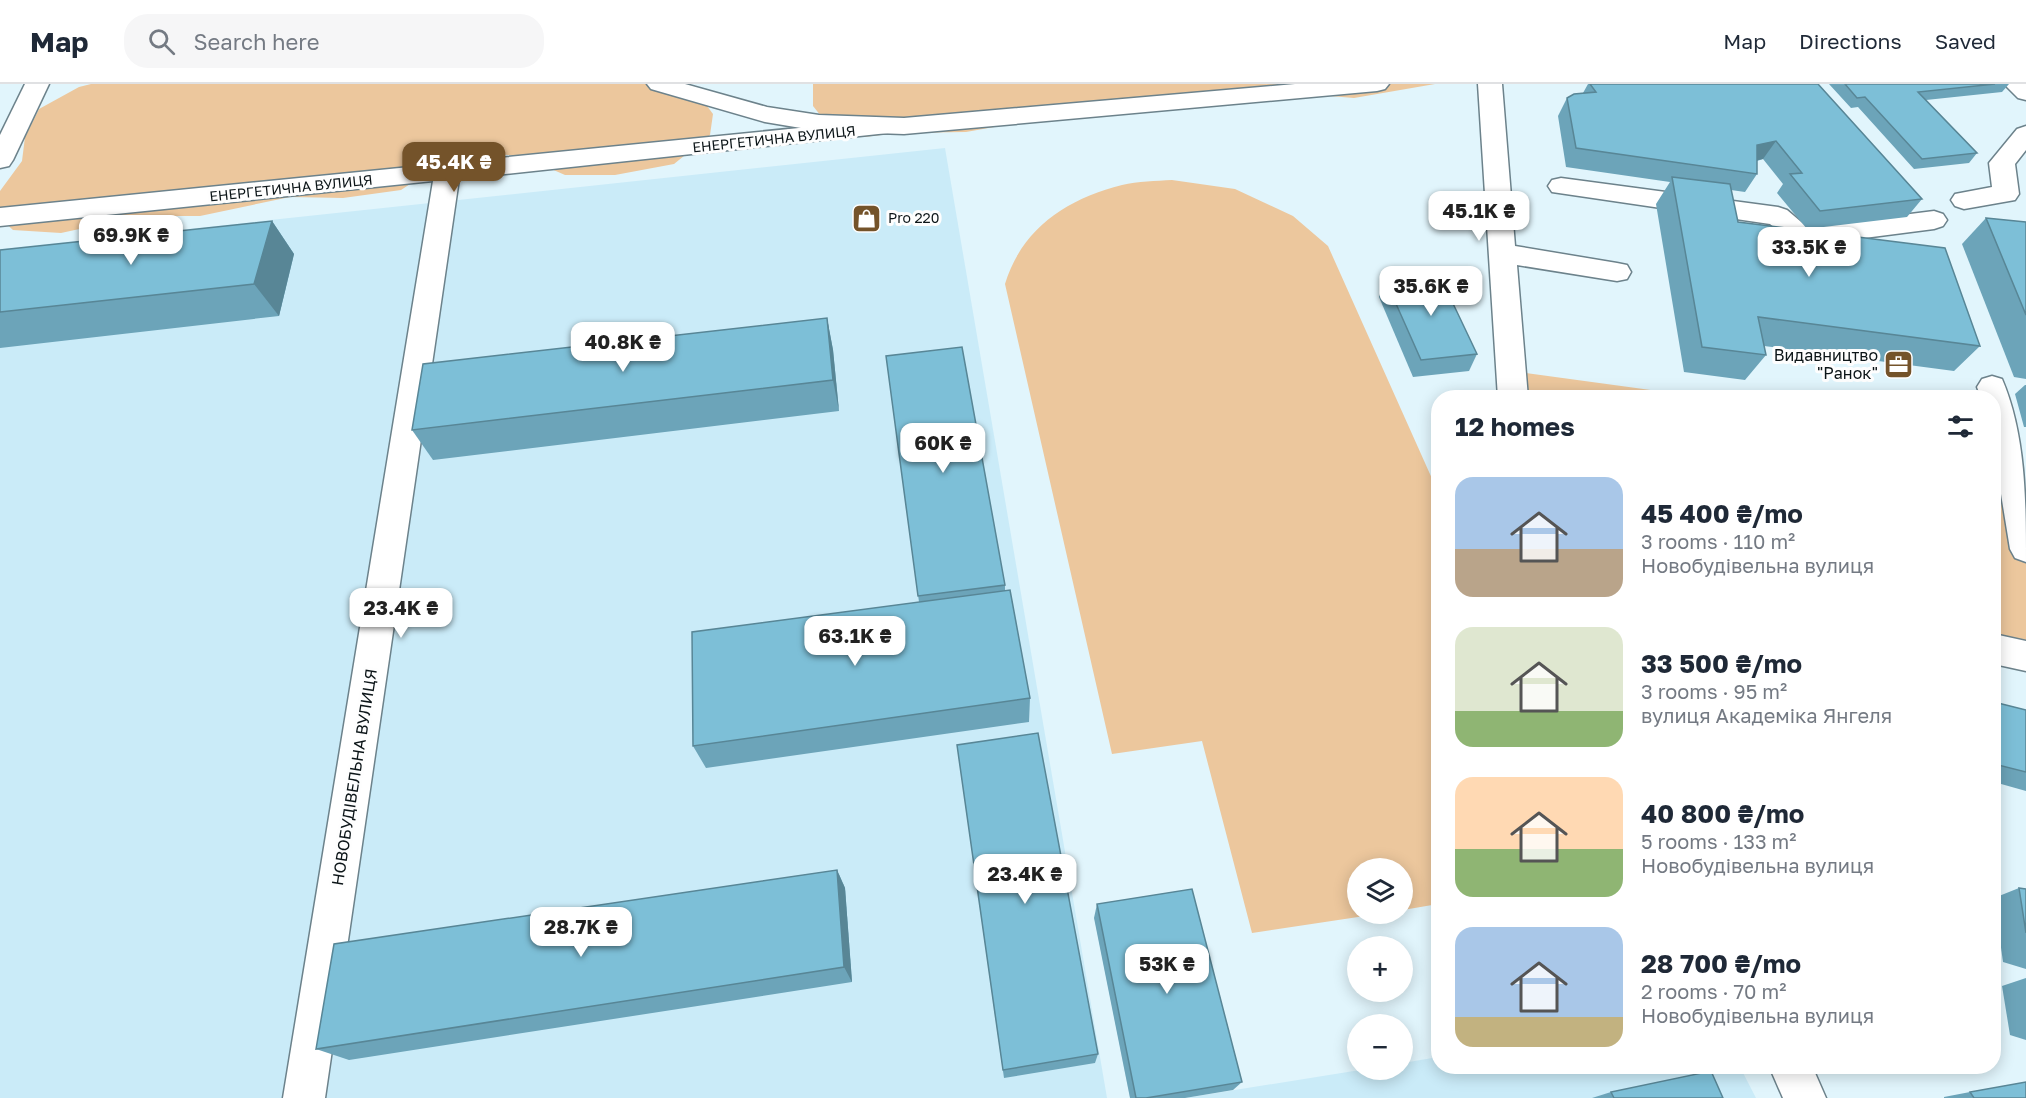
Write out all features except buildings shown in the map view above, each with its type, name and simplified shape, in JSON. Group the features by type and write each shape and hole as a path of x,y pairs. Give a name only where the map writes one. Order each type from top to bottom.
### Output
{"street":[{"path":"0,160 6,135 37,84"},
{"name":"ЕНЕРГЕТИЧНА ВУЛИЦЯ","path":"659,84 765,114 819,123 904,126"},
{"name":"ЕНЕРГЕТИЧНА ВУЛИЦЯ","path":"0,217 904,126 1377,84"},
{"path":"1490,84 1512,390"},
{"path":"2016,84 2026,93"},
{"path":"1964,200 2006,194 2002,163 2026,134"},
{"name":"НОВОБУДІВЕЛЬНА ВУЛИЦЯ","path":"304,1098 447,172"},
{"path":"1561,186 1778,216 1802,237 1934,220 1912,196"},
{"path":"1503,253 1617,272"},
{"path":"2001,415 2026,549"},
{"path":"2001,651 2026,656"},
{"path":"1794,1074 1805,1098"}],"shaded area":[{"path":"91,84 685,84 692,86 713,114 710,135 674,164 615,175 565,175 524,157 482,152 445,161 401,190 343,198 290,197 200,216 139,216 61,233 13,230 0,218 0,191 22,161 25,137 39,109 79,87"},
{"path":"813,84 1435,84 1354,98 1293,93 1011,124 966,132 898,133 864,137 829,126 813,106"},
{"path":"945,148 1107,1098 0,1098 0,249"},
{"path":"1172,180 1235,189 1293,216 1328,246 1431,476 1431,905 1413,908 1413,858 1347,858 1347,919 1252,933 1202,741 1112,754 1005,284 1023,247 1049,219 1083,198 1122,185"},
{"path":"1511,371 1651,390 1512,390"},
{"path":"2001,439 2007,440 2026,548 2026,656 2001,651"},
{"path":"1431,1058 1431,1074 1744,1074 1756,1098 1185,1098 1347,1072 1347,1080 1413,1080 1413,1061"}],"place":[{"name":"Pro 220","path":"867,218"},
{"name":"Видавництво \"Ранок\"","path":"1899,364"}]}
